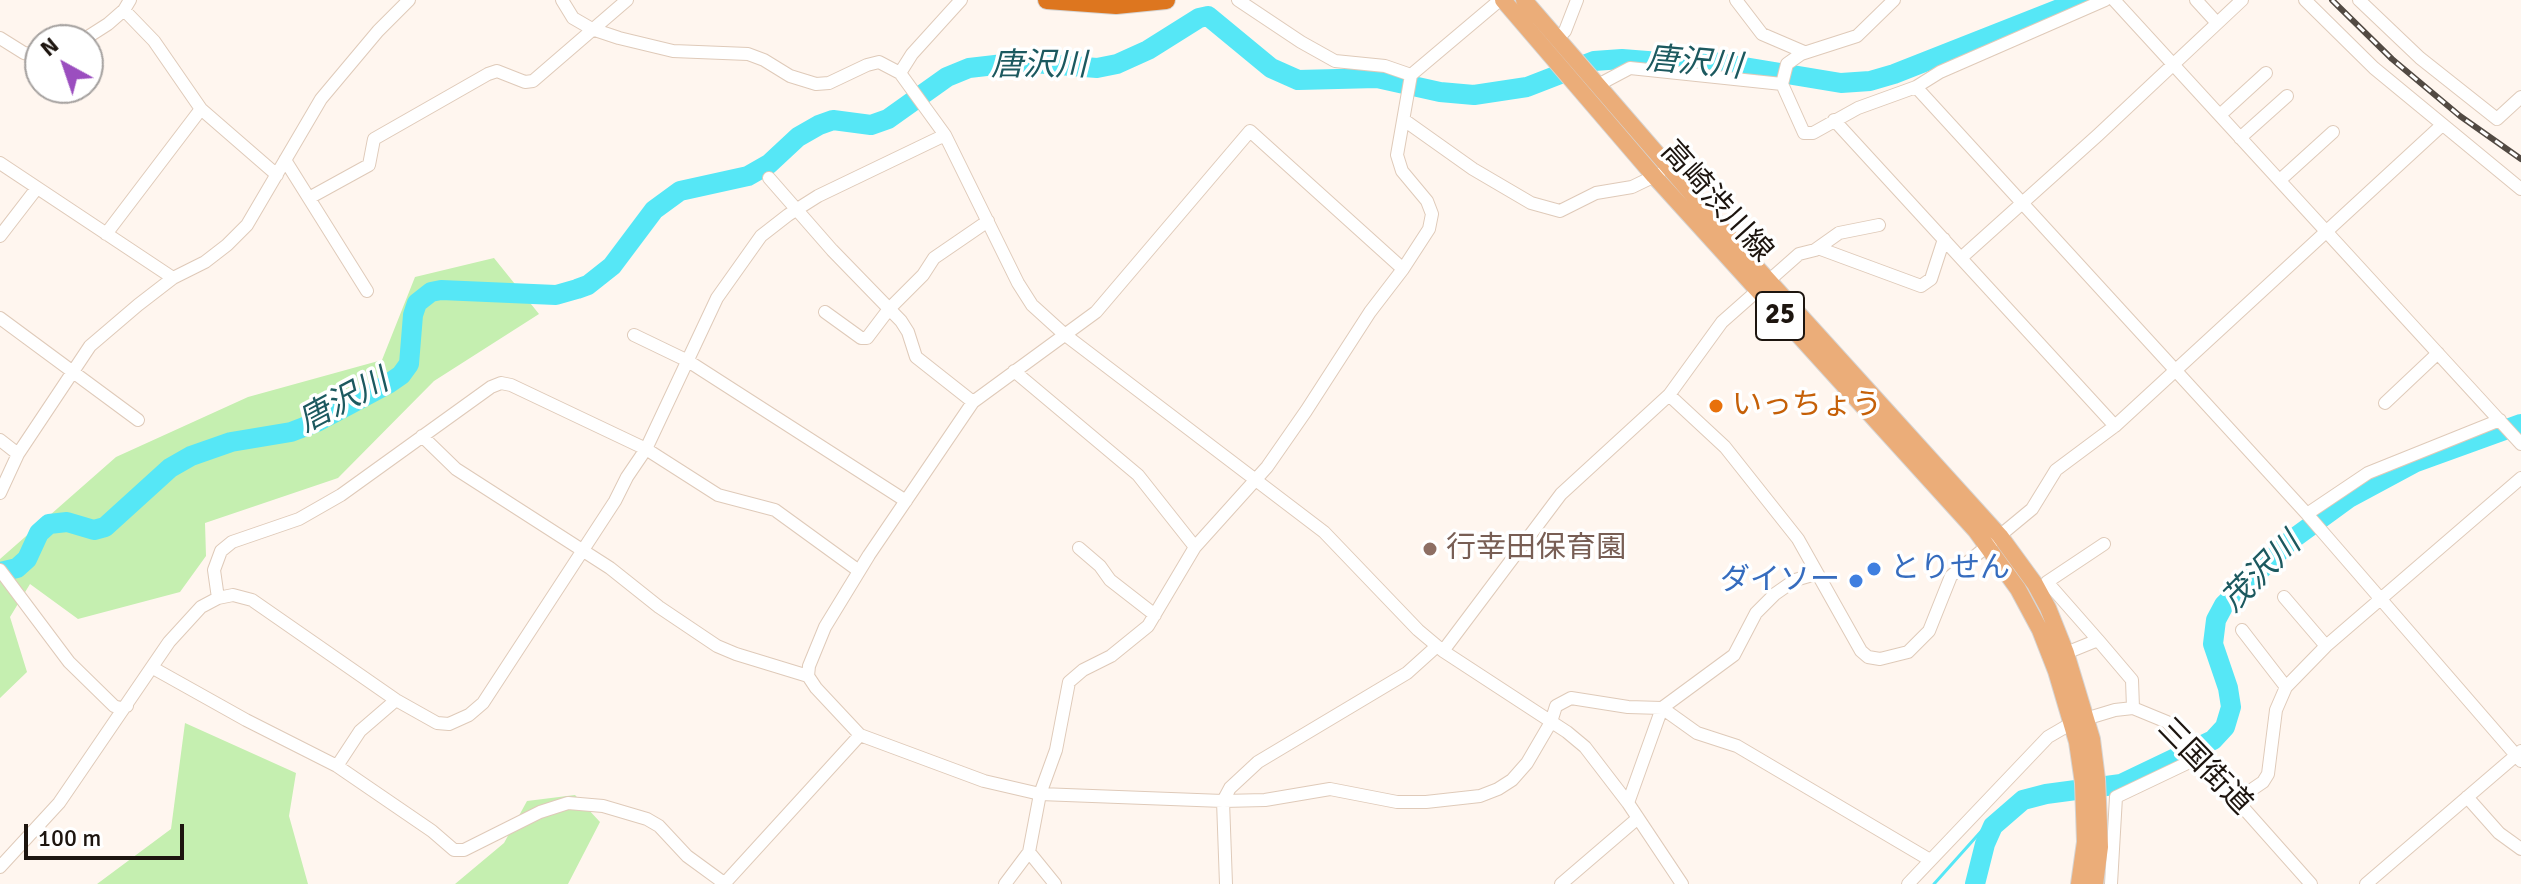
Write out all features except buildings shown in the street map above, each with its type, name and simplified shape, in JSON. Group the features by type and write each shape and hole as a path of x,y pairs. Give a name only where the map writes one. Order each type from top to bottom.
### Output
{"highway":[{"path":"1047,0 1116,5 1166,0"}],"main road":[{"name":"高崎渋川線","path":"1501,0 1671,169 1763,286"},
{"name":"高崎渋川線","path":"1524,0 1557,39 1566,62"},
{"name":"高崎渋川線","path":"1587,83 1654,176 1763,286 1994,540"},
{"name":"25","path":"1994,540 2035,584 2066,653 2100,847 2095,884"},
{"name":"25","path":"1994,540 2031,610 2061,684 2080,720"},
{"name":"25","path":"2079,884 2090,789"}],"street":[{"path":"0,493 18,454 90,346 173,278 205,262 247,225 321,99 378,31 409,0"},
{"path":"562,0 573,18 592,29 673,51 748,54 790,76 816,84 829,83 879,62 900,73 945,135 1018,283 1032,305 1064,334 1324,532 1440,649 1567,732 1590,754 1628,803 1682,884"},
{"path":"309,198 369,165 374,139 488,74 497,71 525,82 533,81 627,0"},
{"path":"900,73 912,54 961,0"},
{"path":"1238,0 1335,61 1385,66 1411,75"},
{"path":"1005,884 1029,852 1040,794 1056,750 1069,682 1083,670 1111,656 1148,626 1195,547 1267,467 1429,229 1432,214 1427,201 1398,165 1397,155 1411,75 1501,0"},
{"path":"1557,39 1565,31 1577,0"},
{"path":"1736,0 1762,34 1804,52"},
{"path":"1894,0 1857,36 1804,52 1787,64 1782,84 1804,133 1813,133 1858,108 1916,87 1940,72 2105,0"},
{"path":"2114,0 2521,444"},
{"path":"2196,0 2217,23"},
{"path":"1961,258 2242,0"},
{"path":"2305,0 2374,68 2521,189"},
{"path":"2359,0 2420,58 2497,119 2521,97"},
{"path":"103,24 127,5 201,109 277,175"},
{"path":"0,38 24,53"},
{"path":"1587,83 1630,68 1782,84"},
{"path":"2220,115 2266,73"},
{"path":"1916,87 2320,529 2519,755 2366,884"},
{"path":"2240,138 2287,96"},
{"path":"106,234 201,109"},
{"path":"1404,120 1473,169 1531,203 1560,211 1596,193 1632,187 1671,169"},
{"path":"1834,120 2115,426"},
{"path":"1669,395 1725,447 1798,539 1861,651 1868,657 1880,659 1908,652 1929,631 1951,576 2032,509 2056,470 2115,426 2441,126"},
{"path":"808,676 825,627 973,402 1096,312 1250,131 1403,269"},
{"path":"2280,180 2333,132"},
{"path":"0,867 59,803 169,642 201,607 218,598 233,595 252,600 396,700 437,723 449,724 469,715 483,703 646,449 717,298 761,236 797,209 945,135"},
{"path":"285,160 367,291"},
{"path":"0,163 173,278"},
{"path":"769,178 908,332 916,357 973,402"},
{"path":"0,236 37,188"},
{"path":"825,312 861,338 873,334 889,309 923,275 934,258 988,221"},
{"path":"1226,884 1223,801 1230,788 1258,762 1407,673 1440,649 1561,494 1669,395 1722,322 1799,254 1818,248 1839,233 1879,225"},
{"path":"1818,248 1921,286 1931,279 1944,239"},
{"path":"0,318 138,420"},
{"path":"634,335 688,361 906,501"},
{"path":"2385,403 2438,353"},
{"path":"1014,371 1138,475 1195,547"},
{"path":"218,598 214,570 221,551 232,542 299,519 341,495 491,387 501,383 646,449 718,495 775,510 859,571"},
{"path":"2308,516 2368,473 2500,420"},
{"path":"422,436 456,469 583,551 717,646 808,676 860,735 984,781 1040,794 1223,801 1265,800 1330,789 1397,802 1480,796 1512,780 1527,763 1551,722 1556,706 1571,698 1628,707 1662,708 1697,733 1737,746 1930,860"},
{"path":"0,440 18,454"},
{"path":"2238,799 2263,782 2268,774 2276,710 2286,687 2326,646 2521,478"},
{"path":"2104,544 2047,582 2132,680 2133,708"},
{"path":"1079,548 1100,566 1110,580 1155,615"},
{"path":"0,570 69,662 114,706 127,706"},
{"path":"1628,803 1662,708 1734,655 1756,613 1775,594 1795,580 1816,574"},
{"path":"2284,597 2326,646"},
{"path":"2242,630 2286,687"},
{"path":"2066,653 2098,640"},
{"path":"153,668 337,766 432,831 454,850 464,850 540,812 568,803 603,806 647,819 659,826 687,856 724,884 860,735"},
{"path":"337,766 360,731 396,700"},
{"name":"三国街道","path":"2080,720 2133,708 2167,722 2311,884"},
{"path":"1908,884 2048,737 2080,720"},
{"path":"2111,884 2116,797 2200,757"},
{"path":"2467,797 2499,833 2521,849"},
{"path":"1561,884 1638,818"},
{"path":"1029,852 1055,884"}],"green space":[{"path":"494,258 539,314 434,381 338,478 205,523 206,556 180,592 78,619 30,584 10,617 27,672 0,698 0,559 116,457 248,397 382,360 415,277"},
{"path":"185,723 296,773 289,816 308,884 97,884 171,829"},
{"path":"575,795 600,822 568,884 455,884 504,843 527,801"}],"waterway":[{"name":"唐沢川","path":"0,572 17,568 27,559 39,533 49,524 67,522 94,530 105,527 170,468 191,456 231,442 291,432 317,422 388,384 401,375 409,364 413,315 417,303 431,292 556,295 588,285 612,266 654,210 680,191 748,176 769,164 798,137 833,120 871,125 888,119 947,77 969,68 1021,62 1097,68 1117,64 1148,50 1199,18 1208,16 1271,68 1298,80 1377,78 1440,92 1474,95 1527,87 1594,61 1622,59 1660,62 1702,60 1841,83 1870,81 1894,74 2082,0"},
{"name":"茂沢川","path":"1975,884 1993,826 2023,800 2121,784 2213,740 2225,727 2231,707 2213,644 2216,620 2224,605 2290,541 2349,498 2416,462 2521,424"},
{"path":"1934,884 1985,827 1993,826"}],"railway":[{"path":"2332,0 2392,59 2460,116 2521,159"}],"place":[{"name":"いっちょう","path":"1716,406"},
{"name":"行幸田保育園","path":"1430,549"},
{"name":"とりせん","path":"1874,569"},
{"name":"ダイソー","path":"1856,581"}]}
